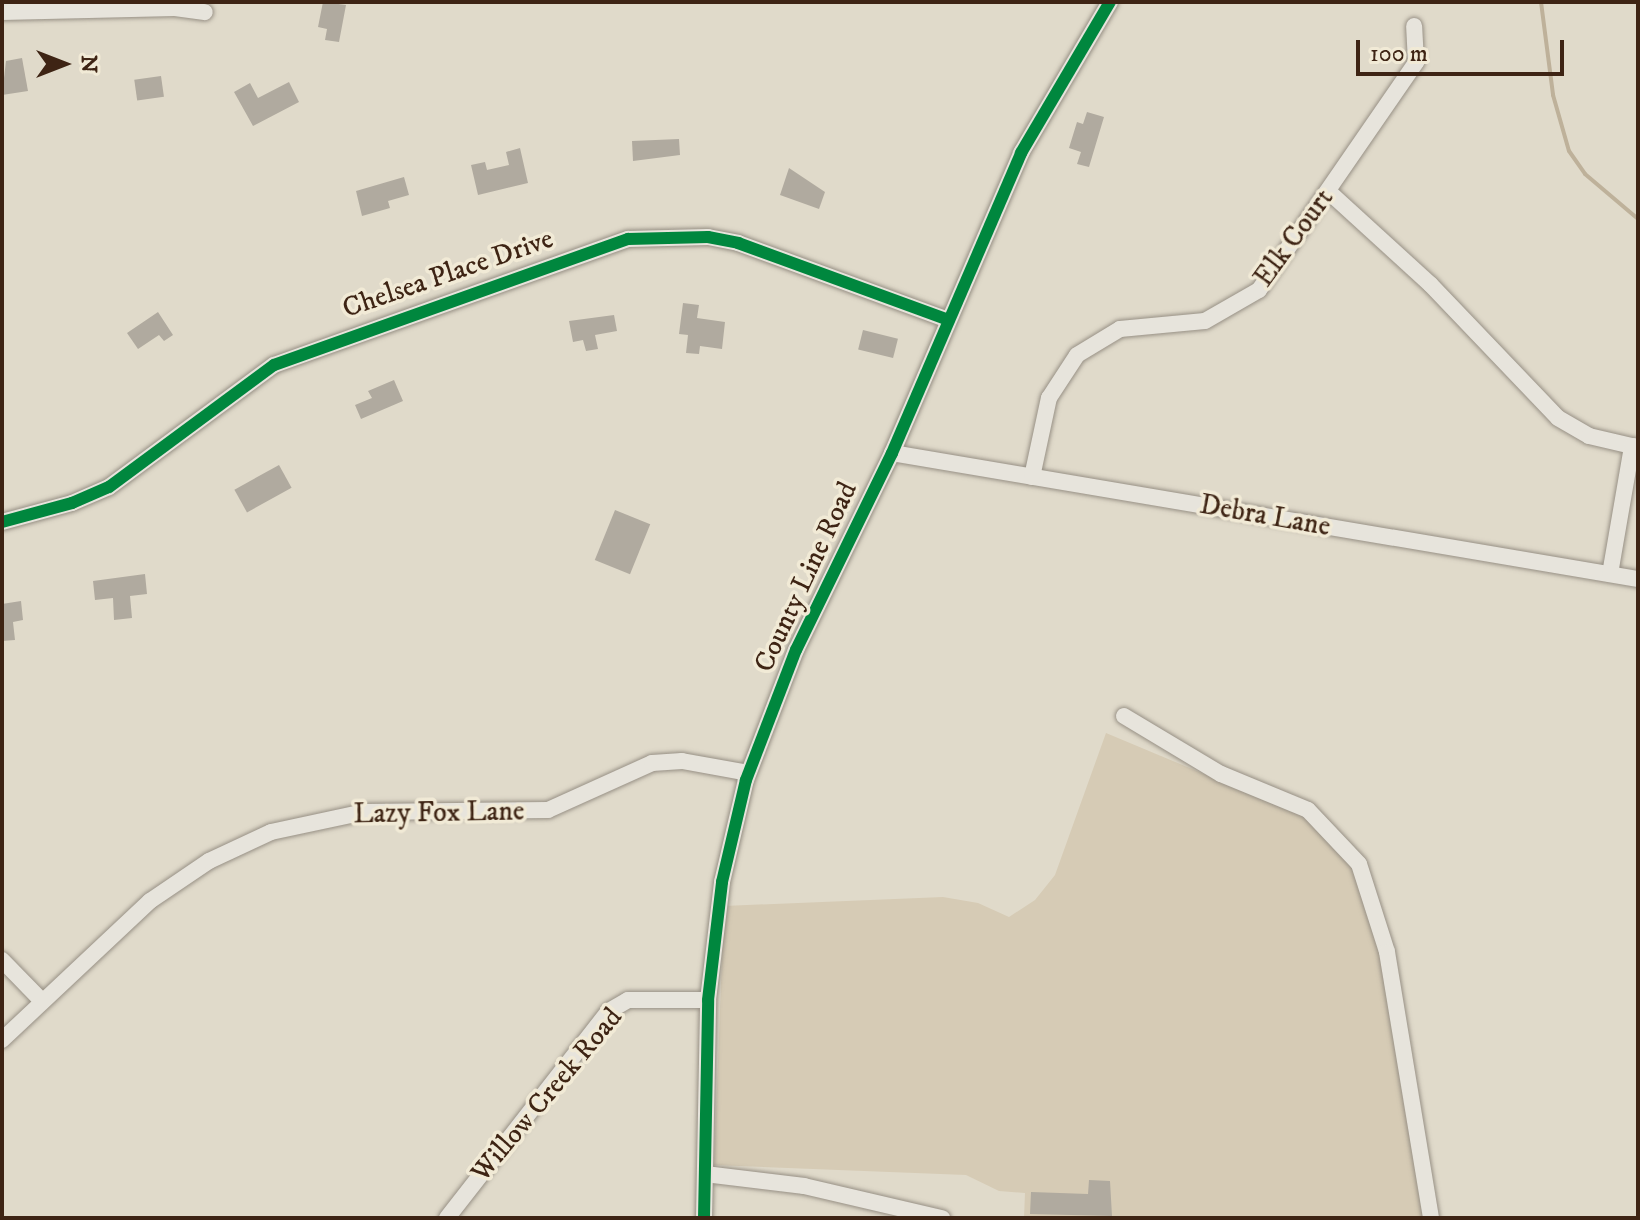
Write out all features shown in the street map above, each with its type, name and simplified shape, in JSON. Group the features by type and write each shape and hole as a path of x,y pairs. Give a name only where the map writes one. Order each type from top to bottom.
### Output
{"street":[{"name":"County Line Road","path":"704,1218 708,1000 722,882 748,773 796,650 892,453 946,319 1021,153 1110,2"},
{"path":"2,12 175,8 205,12"},
{"name":"Elk Court","path":"1032,477 1049,398 1077,355 1120,329 1184,326 1243,304 1259,290 1416,62 1414,26"},
{"path":"1328,191 1430,284 1558,418 1589,436 1635,446 1610,574"},
{"name":"Chelsea Place Drive","path":"2,522 72,503 109,487 274,365 628,239 708,237 738,243 946,319"},
{"name":"Debra Lane","path":"892,453 1638,579"},
{"path":"1124,716 1221,774 1308,810 1359,864 1387,952 1431,1218"},
{"name":"Lazy Fox Lane","path":"2,1040 150,901 209,861 271,832 364,812 548,810 652,763 682,761 748,773"},
{"path":"2,960 42,1001"},
{"name":"Willow Creek Road","path":"447,1218 609,1011 628,1000 708,1000"},
{"path":"705,1174 804,1186 942,1218"}],"shaded area":[{"path":"1106,733 1309,818 1348,854 1374,911 1423,1218 1024,1218 1025,1193 999,1191 966,1175 714,1165 724,906 943,897 978,903 1009,917 1035,900 1055,875"}],"building":[{"path":"323,2 346,5 339,42 325,40 327,29 318,27"},
{"path":"22,58 28,91 2,95 6,61"},
{"path":"161,76 164,97 137,101 134,80"},
{"path":"289,82 299,102 253,126 234,92 250,83 258,98"},
{"path":"1087,112 1104,117 1089,167 1077,164 1081,152 1069,148 1077,122 1083,124"},
{"path":"679,139 680,155 633,161 632,141"},
{"path":"520,148 528,183 478,195 471,165 485,162 487,170 509,165 506,152"},
{"path":"789,168 825,192 819,209 780,195"},
{"path":"404,177 409,195 388,201 390,208 362,216 356,191"},
{"path":"683,303 699,305 697,318 725,322 722,349 700,346 699,354 686,353 688,335 679,334"},
{"path":"158,312 173,335 164,341 159,335 138,349 127,333"},
{"path":"614,315 617,331 595,335 598,349 586,351 583,340 573,342 569,321"},
{"path":"863,330 898,339 893,358 858,349"},
{"path":"394,380 403,401 361,419 355,405 372,398 368,391"},
{"path":"279,465 292,488 247,512 234,490"},
{"path":"615,510 650,524 630,574 595,560"},
{"path":"145,574 147,594 130,596 132,618 114,620 113,598 95,600 93,581"},
{"path":"21,601 23,620 13,622 15,640 2,641 2,604"},
{"path":"1089,1180 1110,1181 1112,1216 1030,1214 1031,1192 1088,1194"}],"waterway":[{"path":"1541,2 1553,95 1569,151 1585,174 1638,219"}],"cycle path":[{"path":"704,1218 708,1000 722,882 746,780 796,650 892,453 1021,153 1110,2"},
{"path":"2,522 72,503 109,487 274,365 628,239 708,237 738,243 946,319"}]}
